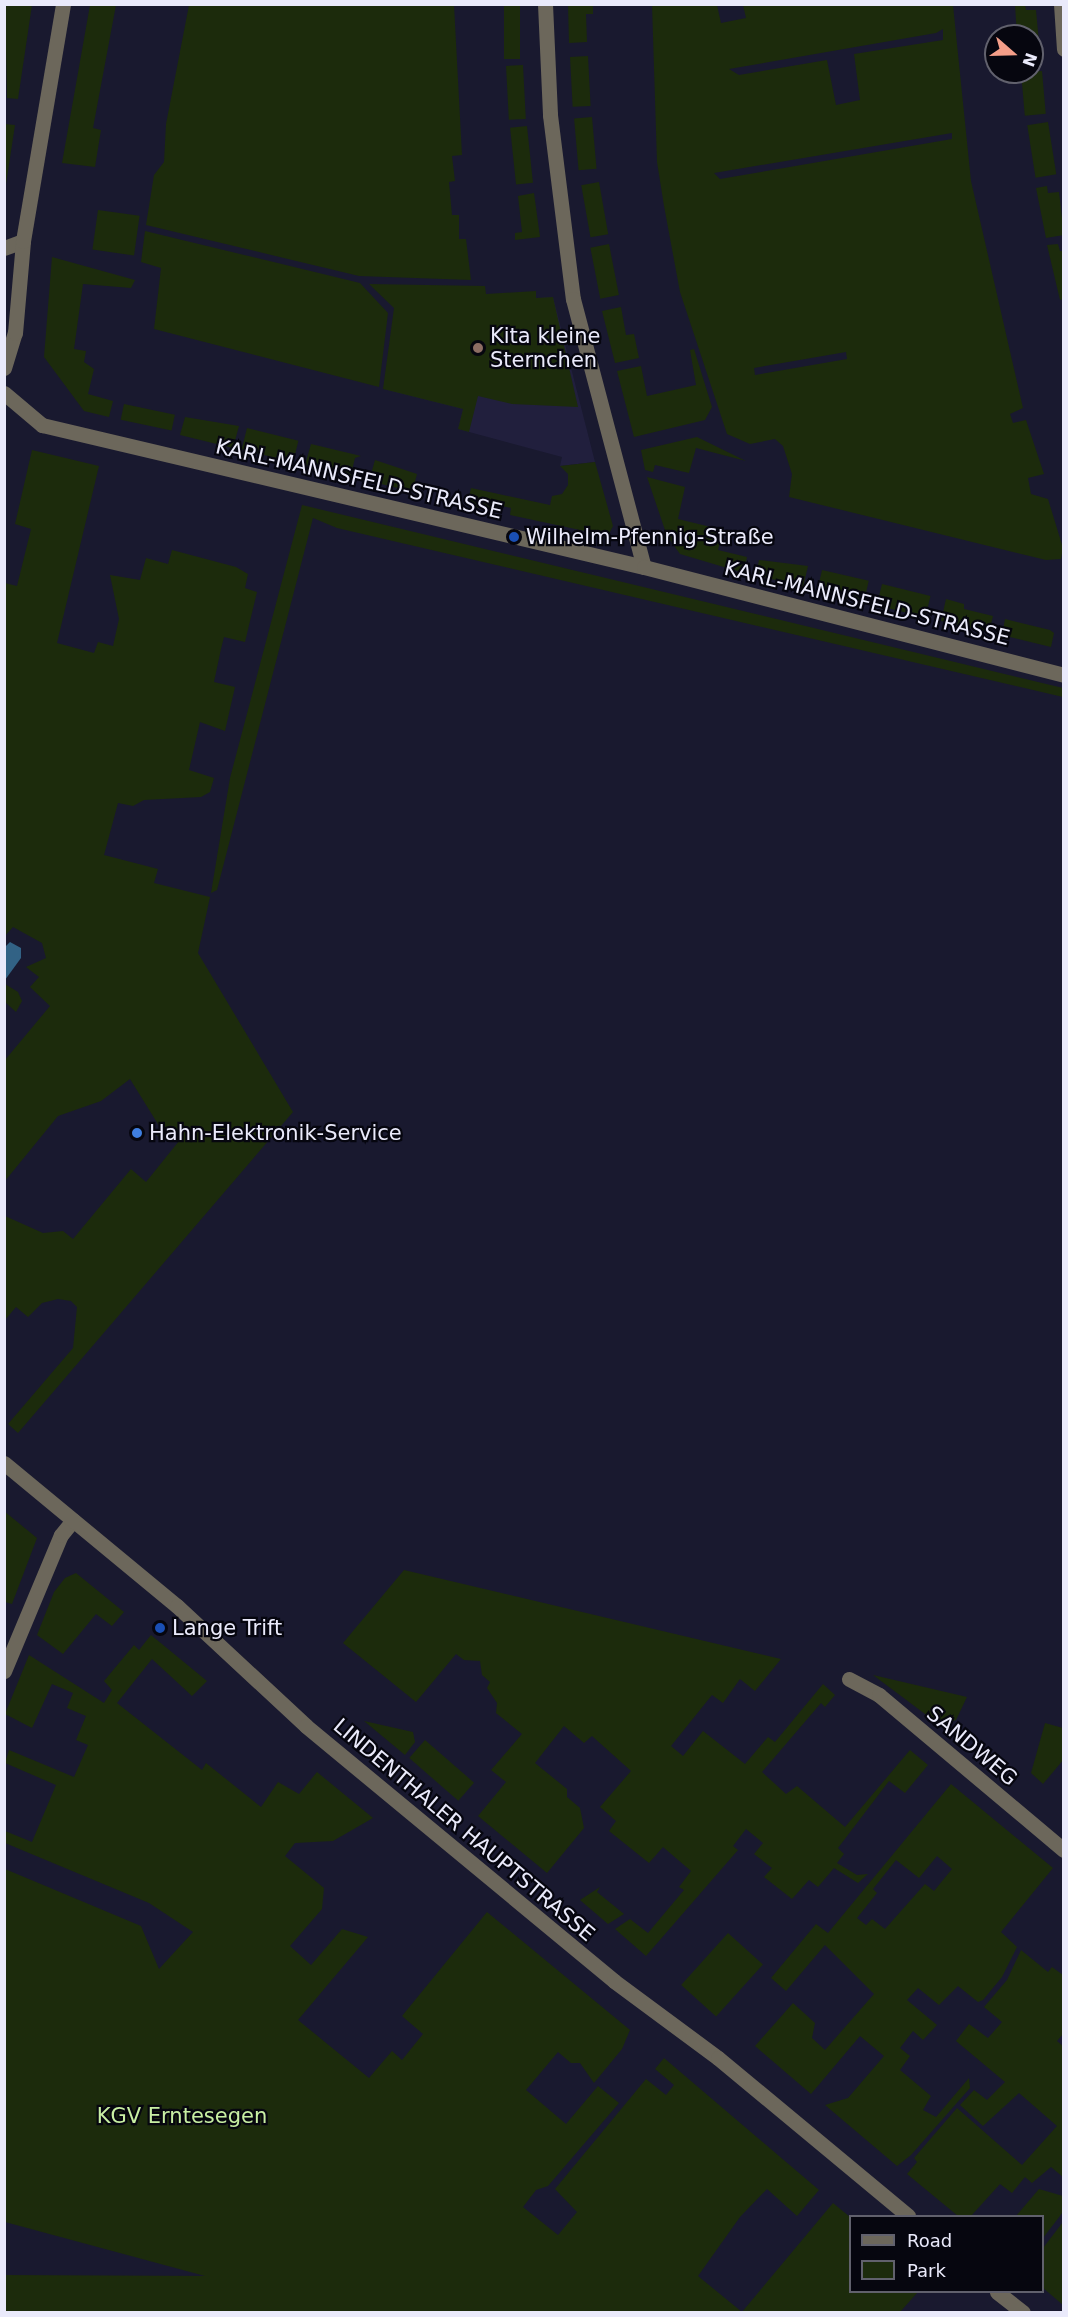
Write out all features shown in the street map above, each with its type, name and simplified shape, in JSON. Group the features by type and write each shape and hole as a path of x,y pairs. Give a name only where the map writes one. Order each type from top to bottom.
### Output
{"street":[{"path":"4,368 15,333 23,241 63,4"},
{"path":"545,4 550,115 573,299 645,567"},
{"path":"1061,4 1064,49"},
{"path":"4,248 23,241"},
{"name":"KARL-MANNSFELD-STRASSE","path":"4,393 42,425 645,567 1064,675"},
{"name":"LINDENTHALER HAUPTSTRASSE","path":"4,1463 177,1606 306,1726 614,1982 718,2058 906,2215"},
{"path":"4,1671 61,1535 73,1520"},
{"name":"SANDWEG","path":"849,1679 879,1695 1064,1850"},
{"path":"998,2293 1023,2313"}],"shaded area":[{"name":"Kita kleine Sternchen","path":"553,297 595,462 560,466 562,457 458,429 463,409 387,390 398,307"}],"green space":[{"path":"5,4 32,5 18,99 7,98"},
{"path":"90,5 116,5 93,128 101,130 95,167 62,163"},
{"path":"189,5 454,5 462,155 452,156 455,181 449,182 452,215 459,215 459,239 466,239 471,280 359,276 146,225 154,175 164,162 166,124"},
{"path":"504,5 520,5 520,59 504,59"},
{"path":"568,5 593,5 593,14 586,14 587,42 569,43"},
{"path":"652,5 717,5 721,23 746,18 743,5 953,5 971,181 1023,408 1010,414 1013,423 1026,420 1044,474 1028,478 1031,494 1048,499 1063,548 1061,559 1046,560 789,497 792,474 783,446 775,439 750,444 727,434 680,292 657,162","holes":["943,29 943,40 854,54 860,100 836,105 827,60 739,75 729,69 936,33","952,133 952,139 720,179 714,173","846,352 847,359 755,375 754,368"]},
{"path":"1015,5 1025,5 1026,10 1036,10 1037,24 1016,24"},
{"path":"588,56 591,106 573,107 570,57"},
{"path":"523,65 526,119 509,120 506,66"},
{"path":"1022,84 1043,84 1046,114 1025,116"},
{"path":"592,117 597,169 579,170 574,119"},
{"path":"1048,122 1056,174 1036,178 1027,125"},
{"path":"4,124 15,125 5,191"},
{"path":"527,126 533,183 516,184 510,128"},
{"path":"599,182 608,234 590,237 581,185"},
{"path":"1047,186 1048,193 1059,192 1064,235 1046,238 1036,188"},
{"path":"534,193 540,237 515,240 515,233 522,232 518,196"},
{"path":"98,210 140,216 134,255 92,250"},
{"path":"145,231 360,283 388,313 379,387 154,329 161,268 141,262"},
{"path":"609,244 619,295 600,299 590,248"},
{"path":"1058,244 1060,251 1064,251 1063,299 1060,300 1047,245"},
{"path":"52,257 135,280 131,288 83,284 74,349 86,351 84,362 94,369 88,394 113,401 109,417 84,411 44,357"},
{"name":"Kita kleine Sternchen","path":"369,284 485,286 486,294 536,291 536,298 553,297 578,407 512,404 478,396 469,432 458,429 463,409 383,389 394,308"},
{"path":"621,307 626,335 634,334 639,358 615,363 602,311"},
{"path":"694,349 712,407 705,420 634,437 617,371 641,366 647,396 696,385 690,350"},
{"path":"124,404 175,415 172,430 121,420"},
{"path":"185,417 239,426 233,448 180,435"},
{"path":"247,428 298,441 293,462 242,449"},
{"path":"697,437 746,461 696,448 689,473 655,465 653,472 645,470 641,450"},
{"path":"311,444 361,456 355,458 352,470 357,471 356,477 305,465"},
{"path":"32,450 99,466 57,643 94,653 98,642 113,646 119,619 110,575 140,580 146,558 168,564 172,550 236,567 248,574 245,588 257,592 245,642 224,637 221,649 214,682 235,687 225,731 200,722 189,770 214,778 210,792 201,797 144,800 133,806 118,803 104,855 158,869 154,883 210,897 198,953 293,1112 18,1433 8,1424 73,1348 77,1307 71,1301 58,1299 42,1303 28,1317 16,1307 5,1320 5,1216 43,1233 63,1231 73,1239 131,1169 146,1182 179,1141 157,1136 161,1129 130,1079 101,1101 58,1116 5,1181 5,1060 50,1006 30,987 39,977 26,967 46,958 42,943 13,927 4,937 5,583 17,586 31,529 15,524"},
{"path":"375,460 417,474 414,485 420,486 418,493 369,481"},
{"path":"595,462 613,526 608,536 510,515 511,508 492,504 490,511 467,505 471,488 550,505 552,496 562,494 568,485 568,474 560,466"},
{"path":"647,477 685,487 678,519 723,530 718,550 747,557 744,573 680,554 667,536"},
{"path":"302,505 1063,688 1063,697 337,528 313,518 217,890 211,893 230,778"},
{"path":"759,560 808,566 803,587 756,575"},
{"path":"822,570 869,581 864,602 817,591"},
{"path":"882,584 931,596 925,617 877,605"},
{"path":"946,599 964,604 964,609 993,616 989,632 941,621"},
{"path":"1005,619 1050,630 1054,633 1051,647 1002,635"},
{"path":"5,984 18,992 22,1001 16,1012 5,1002"},
{"path":"4,1511 37,1538 12,1604 5,1602"},
{"path":"404,1570 781,1659 755,1691 740,1679 723,1703 712,1695 671,1746 683,1756 703,1731 745,1764 768,1737 775,1742 823,1684 835,1695 825,1707 821,1703 762,1772 786,1794 797,1786 845,1827 910,1750 928,1765 905,1793 889,1781 838,1848 844,1854 837,1863 857,1875 868,1874 858,1883 834,1868 818,1887 809,1880 792,1899 764,1877 772,1868 754,1854 763,1843 746,1829 733,1846 738,1850 646,1956 615,1929 630,1919 648,1933 684,1890 679,1887 691,1871 663,1847 649,1863 609,1831 616,1821 600,1807 631,1771 592,1736 584,1743 564,1726 535,1763 567,1789 567,1797 580,1808 584,1828 547,1873 478,1816 506,1782 491,1770 522,1734 496,1713 497,1703 487,1688 490,1682 482,1675 480,1661 464,1660 456,1654 416,1702 343,1643"},
{"path":"76,1573 124,1612 112,1626 96,1614 63,1654 37,1635 54,1592 65,1578"},
{"name":"KGV Erntesegen","path":"151,1635 207,1681 192,1696 152,1659 117,1703 202,1770 206,1763 261,1807 278,1782 299,1794 317,1772 373,1818 333,1841 295,1843 285,1856 324,1888 322,1909 290,1946 311,1965 342,1929 368,1937 298,2020 369,2078 392,2051 402,2060 423,2034 402,2016 487,1912 630,2030 622,2049 594,2083 580,2063 571,2063 558,2052 526,2090 566,2124 598,2086 619,2103 548,2186 536,2190 523,2207 558,2235 577,2212 555,2189 646,2079 666,2095 674,2085 655,2069 664,2058 819,2190 797,2216 767,2189 740,2217 698,2276 742,2312 5,2312 5,2275 205,2276 5,2222 5,1869 141,1926 159,1969 193,1932 149,1903 5,1843 5,1831 32,1842 56,1785 5,1763 9,1750 74,1777 88,1745 76,1740 86,1716 67,1708 73,1693 52,1684 32,1728 5,1714 29,1655 104,1703 112,1690 104,1681 134,1645 139,1650"},
{"path":"873,1675 967,1697 956,1720 941,1726"},
{"path":"364,1721 413,1732 415,1742 405,1755"},
{"path":"1045,1723 1063,1728 1064,1759 1043,1784 1031,1773"},
{"path":"425,1740 474,1783 458,1801 409,1758"},
{"path":"951,1784 1053,1868 1001,1932 1017,1947 1002,1977 983,2000 978,2002 958,1986 939,2005 918,1988 907,2000 937,2025 923,2040 913,2031 900,2048 910,2056 900,2070 931,2096 923,2110 936,2117 969,2078 970,2088 911,2155 897,2166 825,2105 848,2098 884,2056 860,2036 811,2094 755,2046 793,2003 815,2023 812,2038 825,2050 874,1994 825,1945 786,1991 771,1978 816,1924 828,1933","holes":["937,1856 952,1869 934,1891 925,1884 885,1929 872,1919 866,1925 857,1918 877,1893 873,1889 896,1860 919,1878"]},
{"path":"600,1887 597,1892 624,1914 608,1924 580,1900"},
{"path":"728,1933 763,1964 716,2016 681,1985"},
{"path":"1021,1950 1048,1972 1052,1967 1063,1975 1063,2034 1057,2041 1064,2047 1063,2177 1051,2167 1032,2183 1025,2177 1012,2193 1000,2184 972,2215 957,2215 907,2174 917,2162 914,2158 957,2108 1022,2165 1057,2126 1019,2093 983,2126 960,2105 974,2090 987,2100 1005,2082 956,2041 969,2024 988,2038 1002,2022 984,2007 1007,1980"},
{"path":"1039,2189 1063,2196 1063,2212 1044,2237 1044,2215 1017,2215"},
{"path":"833,2203 849,2216 849,2293 917,2293 900,2312 742,2312"},
{"path":"1063,2222 1063,2305 1044,2289 1044,2247"}],"water":[{"path":"10,942 21,948 21,958 5,980 5,947"}],"place":[{"name":"Kita kleine Sternchen","path":"478,348"},
{"name":"Wilhelm-Pfennig-Straße","path":"514,537"},
{"name":"Hahn-Elektronik-Service","path":"137,1133"},
{"name":"Lange Trift","path":"160,1628"}]}
